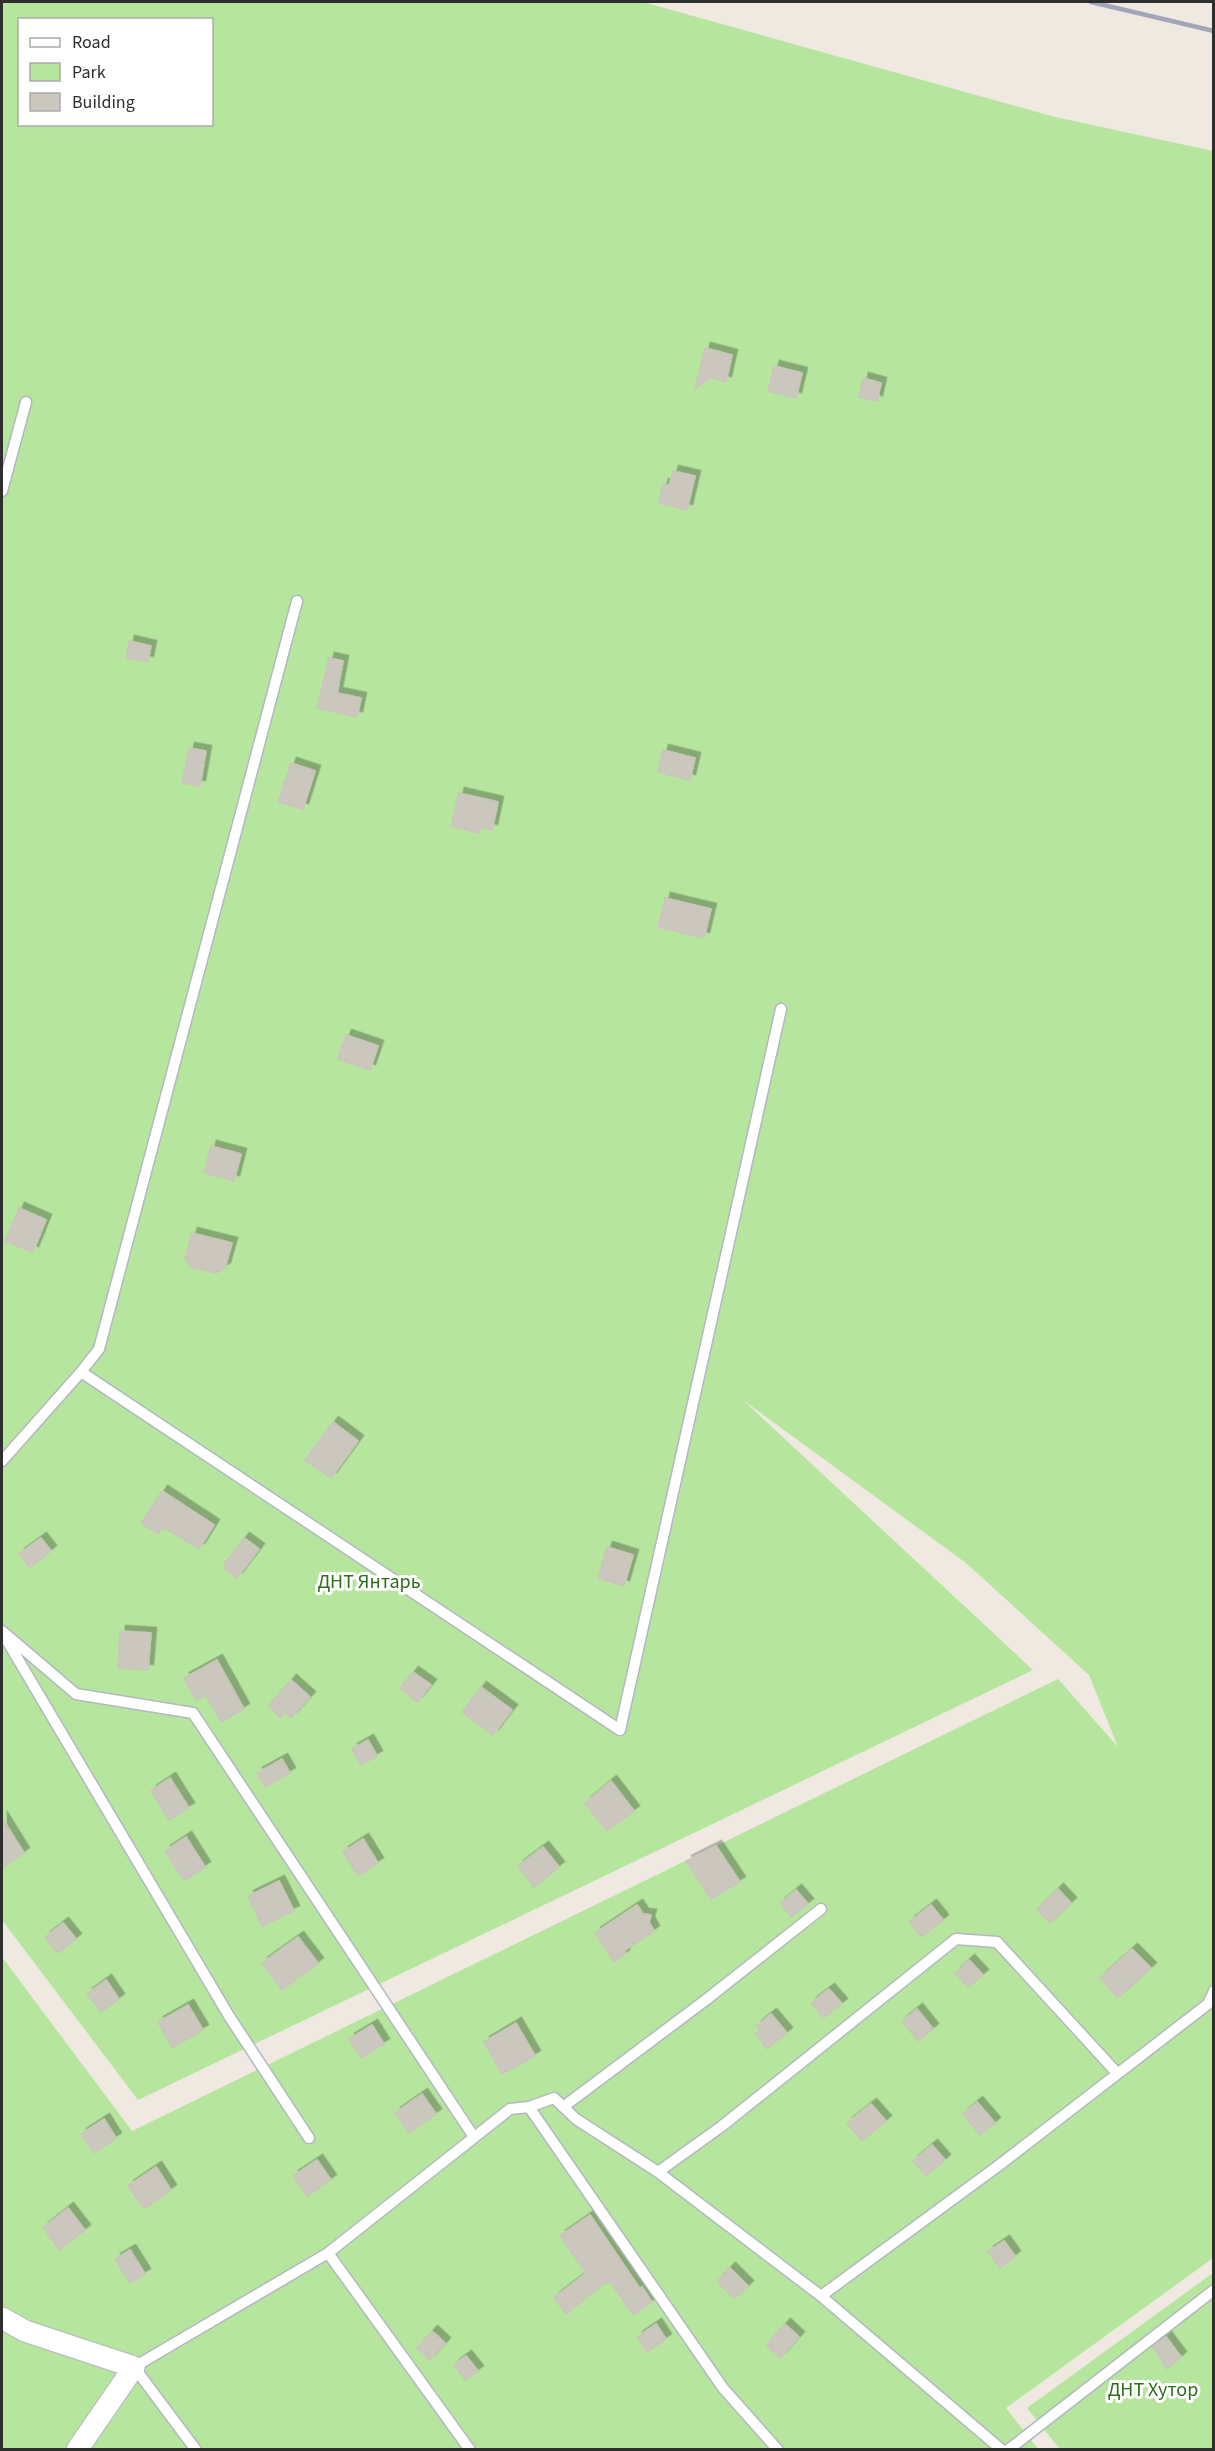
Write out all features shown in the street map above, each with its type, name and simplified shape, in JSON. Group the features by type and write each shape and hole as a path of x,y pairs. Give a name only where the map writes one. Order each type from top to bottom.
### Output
{"street":[{"path":"2,2318 25,2331 134,2367 77,2450"}],"lane":[{"path":"2,491 26,402"},
{"path":"2,1461 99,1349 297,601"},
{"path":"81,1372 620,1730 781,1009"},
{"path":"2,1632 76,1694 193,1713 474,2137"},
{"path":"2,1632 229,2016 309,2139"},
{"path":"563,2107 707,1999 821,1909"},
{"path":"658,2172 722,2126 956,1939 998,1942 1117,2073"},
{"path":"820,2296 998,2166 1208,2004 1214,1991"},
{"path":"196,2450 134,2367 328,2253 510,2109 529,2107 554,2098 576,2118 658,2172 820,2296 1002,2450"},
{"path":"529,2107 723,2388 778,2450"},
{"path":"328,2253 470,2450"},
{"path":"1008,2450 1214,2290"}],"green space":[{"name":"ДНТ Янтарь","path":"2,2 643,2 1055,117 1213,151 1213,2258 1006,2408 1038,2449 2,2449 2,1957 132,2131 1058,1679 1118,1747 1089,1675 966,1563 743,1400 1033,1670 138,2100 2,1920"},
{"name":"ДНТ Хутор","path":"1213,2273 1213,2449 1060,2449 1027,2408"}],"building":[{"path":"705,348 732,355 726,382 710,378 695,389"},
{"path":"774,366 802,373 796,398 768,391"},
{"path":"863,378 881,383 877,401 859,397"},
{"path":"673,471 695,476 687,510 659,503 663,484 669,486"},
{"path":"129,641 151,646 148,662 126,658"},
{"path":"329,658 343,661 337,693 361,698 357,717 317,708"},
{"path":"189,748 206,751 200,786 182,783"},
{"path":"663,750 695,758 690,780 658,772"},
{"path":"291,763 315,771 303,809 278,802"},
{"path":"459,793 498,802 492,830 481,827 479,833 451,826"},
{"path":"665,898 711,909 704,938 658,927"},
{"path":"346,1035 378,1046 370,1070 338,1059"},
{"path":"211,1146 241,1154 234,1181 204,1173"},
{"path":"19,1208 46,1220 33,1252 5,1241"},
{"path":"192,1233 232,1243 225,1268 216,1273 191,1267 185,1259"},
{"path":"333,1422 358,1441 331,1478 305,1460"},
{"path":"162,1491 214,1525 199,1549 163,1527 158,1534 141,1523"},
{"path":"41,1538 51,1551 30,1568 19,1554"},
{"path":"244,1538 259,1549 237,1578 225,1569 225,1563"},
{"path":"607,1547 633,1555 624,1586 598,1578"},
{"path":"120,1631 151,1633 148,1670 118,1668"},
{"path":"217,1660 244,1709 221,1722 206,1695 196,1700 184,1678"},
{"path":"413,1672 431,1685 417,1702 400,1688"},
{"path":"291,1680 310,1697 291,1718 285,1712 281,1718 268,1706"},
{"path":"481,1687 512,1710 493,1735 462,1712"},
{"path":"368,1740 377,1756 361,1765 352,1749"},
{"path":"282,1759 290,1773 265,1787 257,1773"},
{"path":"170,1778 189,1808 169,1820 151,1791"},
{"path":"611,1781 634,1811 607,1831 585,1803"},
{"path":"2,1818 24,1853 2,1868"},
{"path":"186,1837 205,1867 184,1881 165,1851"},
{"path":"363,1839 378,1863 358,1876 343,1852"},
{"path":"716,1846 740,1882 711,1899 686,1861"},
{"path":"543,1847 559,1867 534,1887 518,1866"},
{"path":"279,1881 294,1911 262,1926 248,1896"},
{"path":"1058,1889 1071,1903 1050,1923 1037,1909"},
{"path":"796,1890 808,1904 791,1917 780,1903"},
{"path":"637,1905 643,1914 651,1915 649,1922 654,1931 625,1950 624,1955 614,1962 595,1933"},
{"path":"931,1905 943,1920 922,1937 909,1922"},
{"path":"63,1923 76,1939 58,1953 45,1937"},
{"path":"298,1937 318,1963 282,1990 262,1963"},
{"path":"1132,1949 1151,1968 1118,1998 1100,1978"},
{"path":"969,1960 983,1975 968,1987 955,1973"},
{"path":"106,1980 119,1999 101,2012 87,1994"},
{"path":"829,1989 842,2004 823,2018 811,2003"},
{"path":"188,2005 203,2030 172,2048 158,2022"},
{"path":"917,2009 933,2029 918,2041 902,2021"},
{"path":"771,2014 787,2033 767,2049 756,2034 760,2031 756,2026"},
{"path":"516,2023 535,2056 502,2074 484,2042"},
{"path":"372,2025 384,2044 361,2058 349,2039"},
{"path":"422,2094 436,2114 409,2133 395,2113"},
{"path":"977,2102 995,2123 980,2135 963,2114"},
{"path":"871,2104 886,2121 862,2141 847,2123"},
{"path":"104,2119 116,2138 94,2153 81,2134"},
{"path":"932,2145 945,2160 926,2176 913,2161"},
{"path":"317,2160 331,2180 307,2196 293,2176"},
{"path":"156,2167 171,2190 144,2209 128,2186"},
{"path":"68,2208 85,2230 59,2250 43,2228"},
{"path":"590,2215 640,2289 642,2287 652,2302 633,2315 611,2283 606,2282 566,2314 554,2298 586,2273 560,2236"},
{"path":"1004,2241 1015,2256 1000,2268 988,2252"},
{"path":"130,2250 145,2274 130,2283 115,2259"},
{"path":"730,2268 748,2286 734,2299 717,2281"},
{"path":"656,2324 666,2339 647,2352 637,2337"},
{"path":"785,2324 799,2337 780,2358 766,2345"},
{"path":"432,2331 445,2343 430,2360 417,2348"},
{"path":"1166,2337 1181,2357 1167,2369 1153,2347"},
{"path":"466,2356 478,2371 465,2380 454,2365"}],"railway":[{"path":"1091,2 1214,31"}]}
